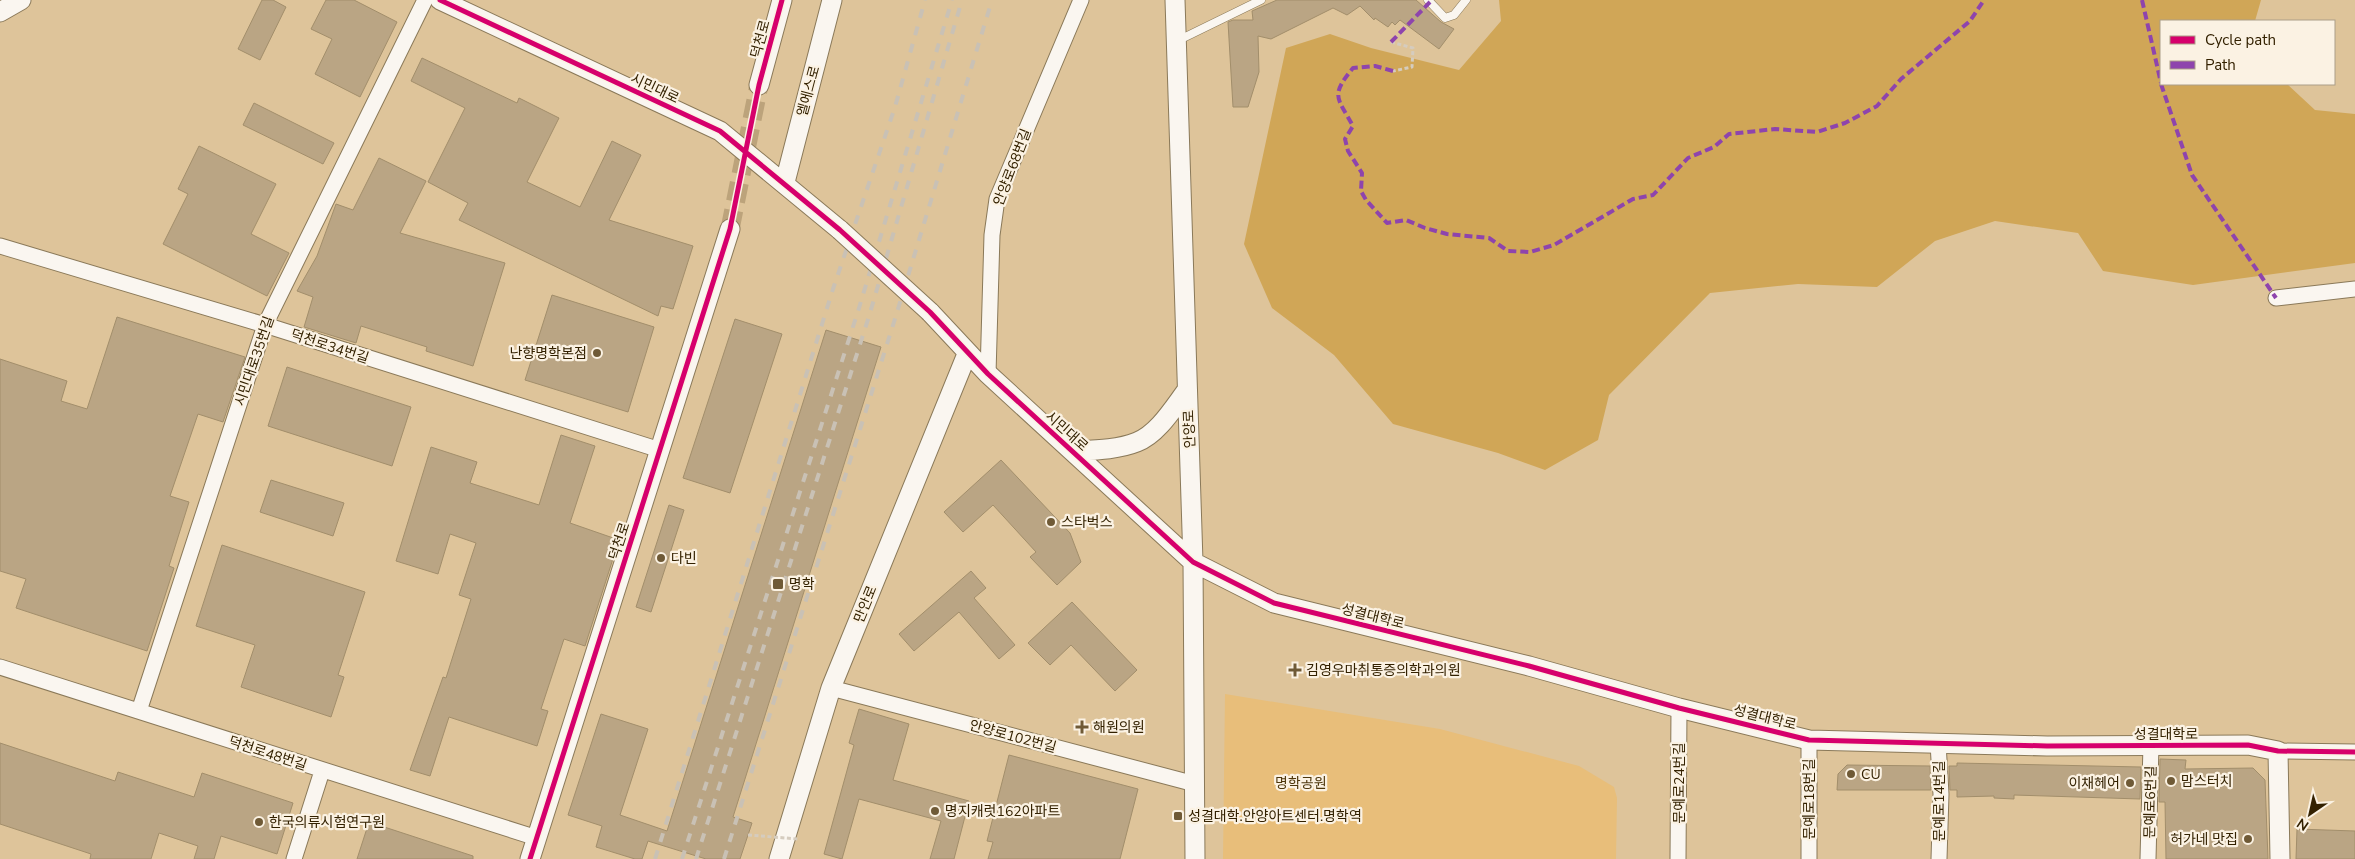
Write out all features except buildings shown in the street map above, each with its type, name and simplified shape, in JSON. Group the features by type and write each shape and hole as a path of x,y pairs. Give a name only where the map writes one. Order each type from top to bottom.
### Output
{"street":[{"path":"0,12 21,0"},
{"name":"시민대로35번길","path":"140,712 265,325 425,0"},
{"name":"시민대로","path":"440,0 720,131 785,182 930,312 967,354 988,374 1193,562"},
{"name":"덕천로","path":"759,85 782,0"},
{"name":"엘에스로","path":"785,182 832,0"},
{"name":"안양로68번길","path":"988,374 992,235 997,199 1081,0"},
{"name":"안양로","path":"1175,0 1193,562 1195,859"},
{"name":"덕천로","path":"530,859 730,229"},
{"name":"덕천로34번길","path":"0,246 265,325 660,450"},
{"path":"2276,298 2355,289"},
{"name":"만안로","path":"778,859 831,688 967,354"},
{"path":"1072,451 1115,448 1138,442 1152,433 1187,390"},
{"name":"성결대학로","path":"1193,562 1274,603 1529,666 1680,708 1809,740 1938,743 2248,745 2278,751 2355,752"},
{"name":"덕천로48번길","path":"0,667 537,838"},
{"name":"안양로102번길","path":"831,688 1194,784"},
{"name":"문예로24번길","path":"1678,859 1680,708"},
{"name":"문예로18번길","path":"1809,740 1809,859"},
{"name":"문예로14번길","path":"1938,743 1941,794 1939,859"},
{"name":"문예로6번길","path":"2148,859 2151,745"},
{"path":"2278,751 2280,859"},
{"path":"294,859 322,771"}],"lane":[{"path":"1176,41 1261,0"},
{"path":"1428,0 1445,18 1454,15 1466,0"}],"path":[{"path":"1392,42 1413,48 1412,67 1394,72"},
{"path":"748,836 798,839"}],"green space":[{"name":"명학공원","path":"1225,694 1440,729 1579,766 1614,787 1617,798 1616,859 1223,859"}],"shaded area":[{"path":"1499,0 2261,0 2255,20 2160,20 2160,85 2288,85 2315,110 2355,114 2355,263 2193,285 2103,271 2078,233 1995,221 1935,241 1877,287 1798,284 1710,293 1609,395 1598,440 1545,470 1498,453 1393,424 1334,355 1272,308 1244,244 1286,48 1330,34 1371,48 1459,70 1501,21"}],"tunnel":[{"path":"730,229 759,85"}],"railway":[{"path":"655,859 833,289 895,107 925,0"},
{"path":"682,859 859,308 952,0"},
{"path":"696,859 870,313 962,0"},
{"path":"724,859 894,322 992,0"}],"marked path":[{"path":"1393,71 1375,66 1353,68 1339,91 1338,97 1353,126 1345,139 1348,151 1362,173 1361,191 1366,200 1387,223 1406,220 1447,234 1489,238 1508,251 1530,252 1554,245 1633,199 1653,195 1688,158 1714,147 1729,134 1775,129 1817,132 1845,123 1877,106 1901,79 1970,21 1984,0"},
{"path":"2142,0 2160,79"},
{"path":"1391,42 1430,2"},
{"path":"2161,85 2192,175 2276,298"}],"cycle path":[{"path":"440,0 720,131 840,230 930,312 988,374 1193,562 1274,603 1529,666 1679,708 1809,740 2047,746 2248,745 2278,751 2355,752"},
{"path":"530,859 730,229 759,85 782,0"}],"place":[{"name":"난향명학본점","path":"597,353"},
{"name":"스타벅스","path":"1051,522"},
{"name":"다빈","path":"661,558"},
{"name":"명학","path":"778,584"},
{"name":"김영우마취통증의학과의원","path":"1295,670"},
{"name":"해원의원","path":"1082,727"},
{"name":"CU","path":"1851,774"},
{"name":"맘스터치","path":"2171,781"},
{"name":"이채헤어","path":"2130,783"},
{"name":"명지캐럿162아파트","path":"935,811"},
{"name":"성결대학.안양아트센터.명학역","path":"1178,816"},
{"name":"한국의류시험연구원","path":"259,822"},
{"name":"허가네 맛집","path":"2248,839"}]}
